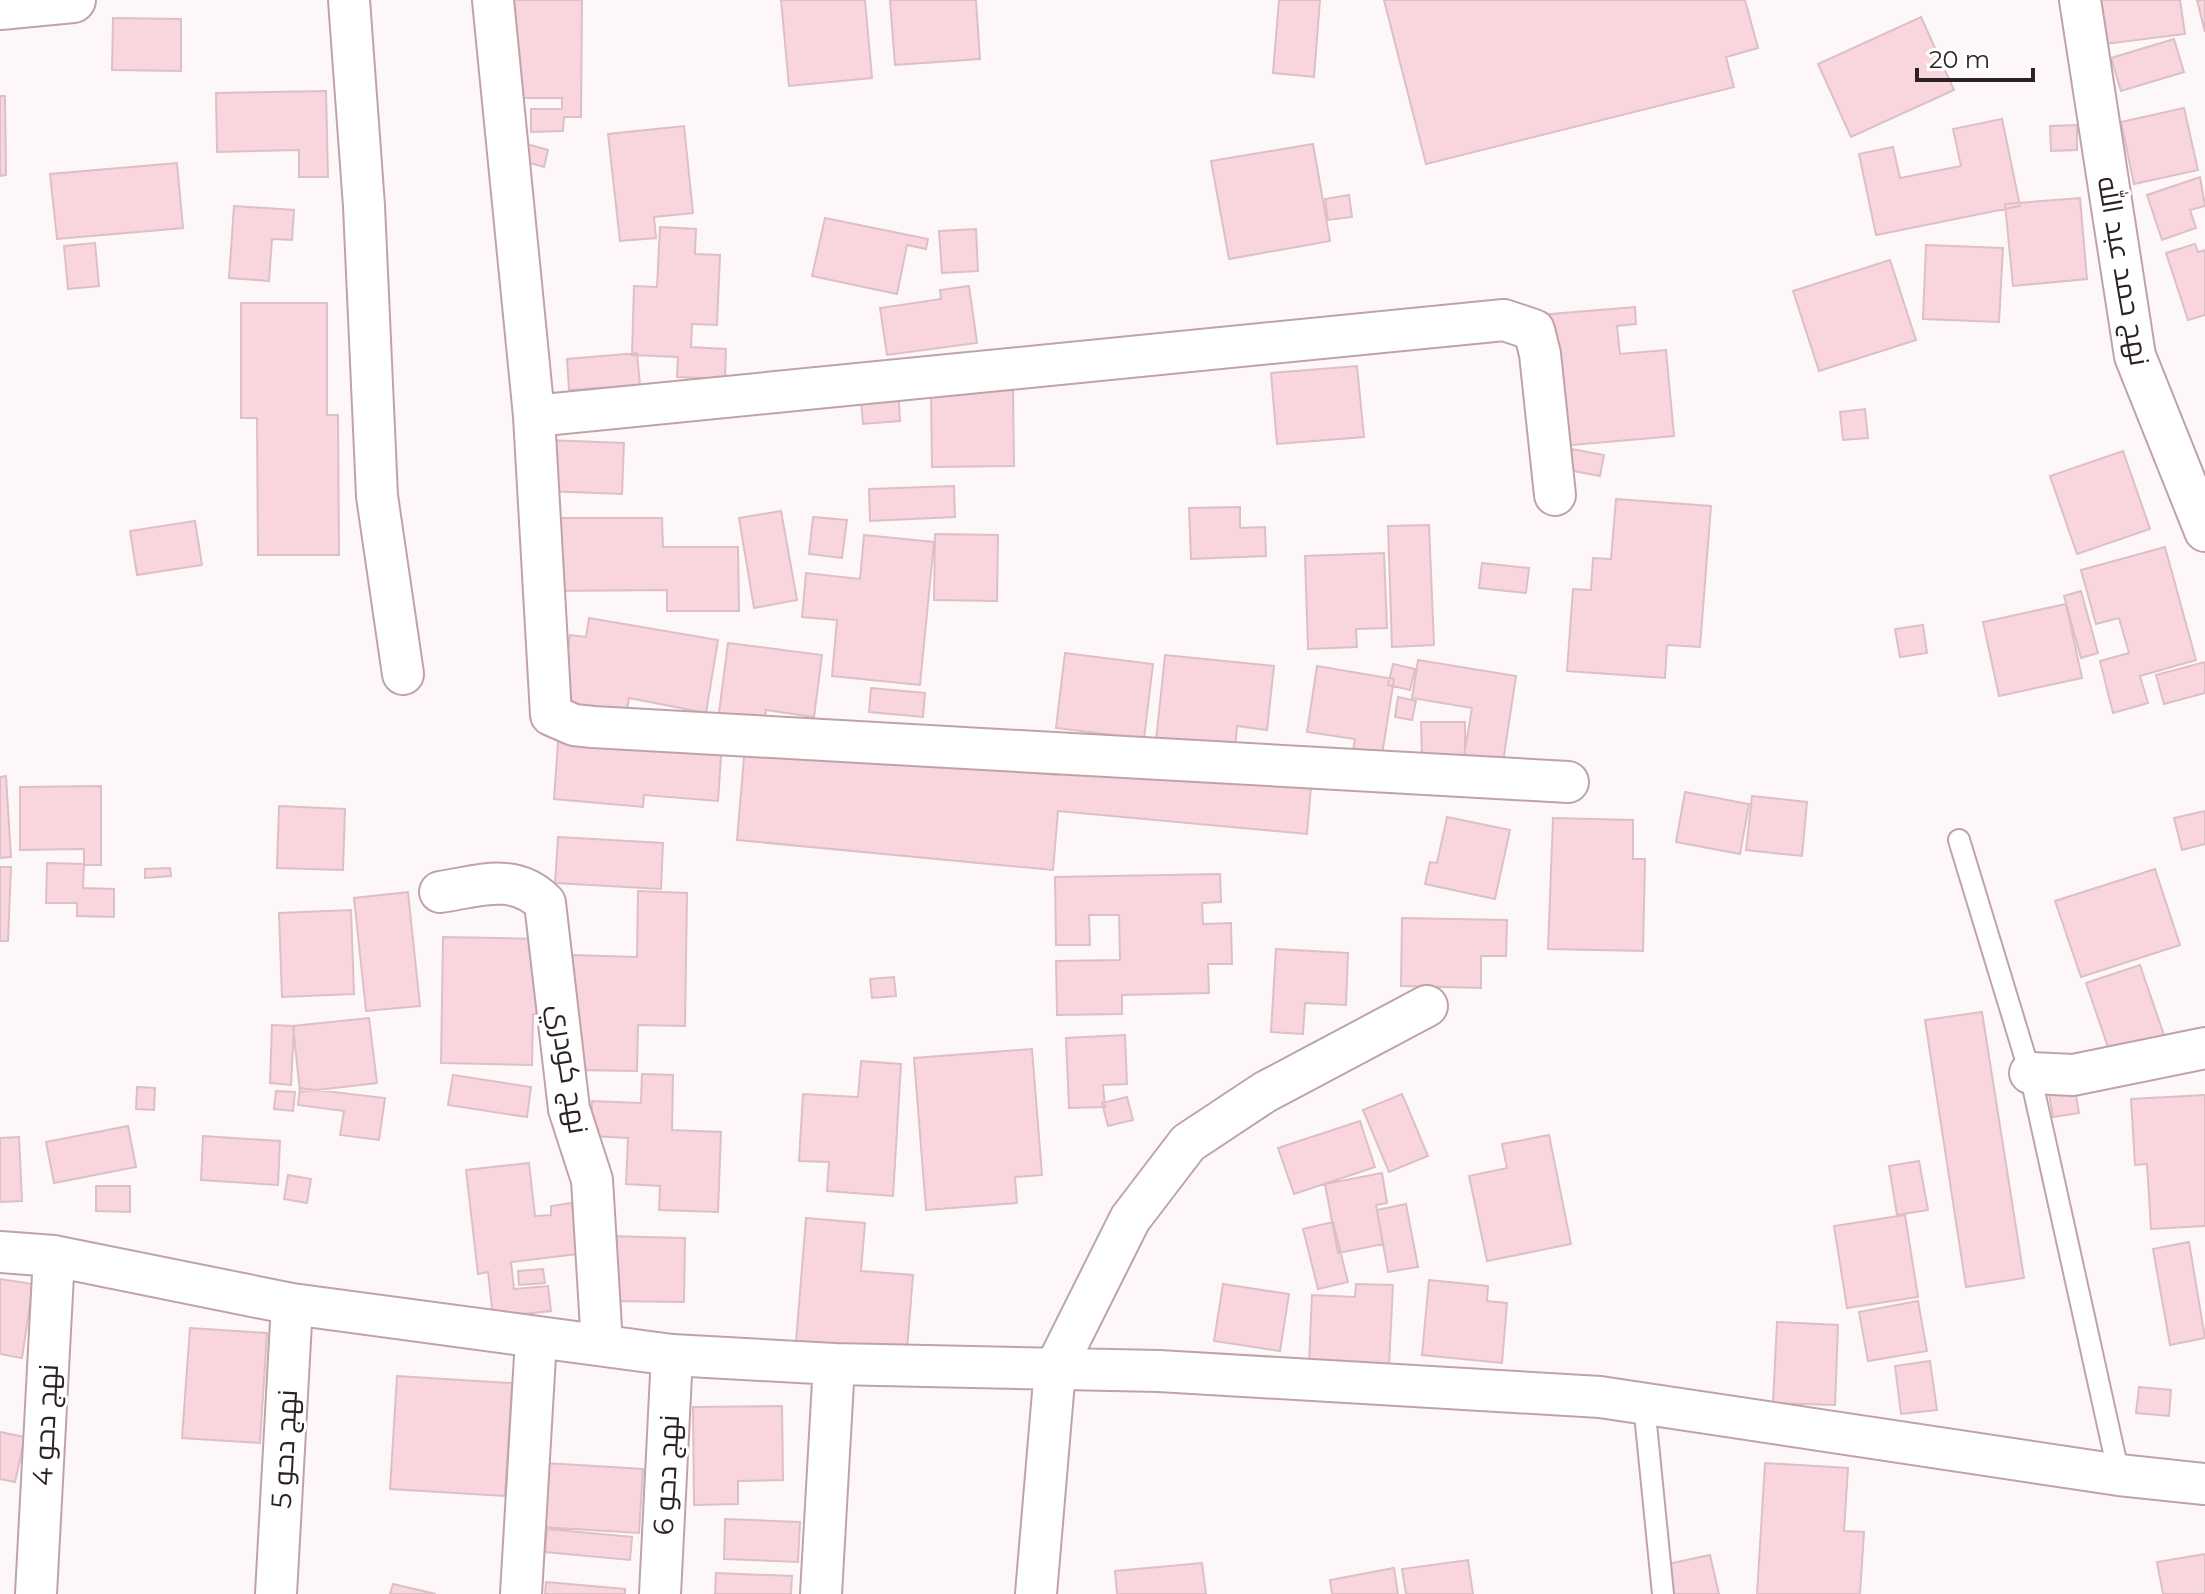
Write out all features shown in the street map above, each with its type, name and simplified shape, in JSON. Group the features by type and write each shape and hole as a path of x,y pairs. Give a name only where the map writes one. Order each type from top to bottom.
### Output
{"street":[{"path":"0,7 73,0"},
{"path":"349,0 364,206 377,496 403,674"},
{"path":"493,0 534,416 551,715 574,725 1568,782"},
{"name":"نهج حمد عبد الله","path":"2080,0 2135,356 2205,531"},
{"path":"534,416 1504,320 1534,330 1540,354 1555,495"},
{"name":"نهج كودري","path":"440,892 500,883 530,888 545,903 569,1109 592,1180 602,1345"},
{"path":"1036,1594 1055,1369 1130,1219 1188,1143 1265,1092 1427,1006"},
{"path":"2030,1073 2073,1075 2205,1048"},
{"path":"0,1252 54,1256 292,1304 672,1355 834,1364 1159,1371 1569,1395 2119,1475 2205,1484"},
{"name":"نهج دحو 4","path":"36,1594 54,1256"},
{"name":"نهج دحو 5","path":"276,1594 292,1304"},
{"path":"521,1594 536,1339"},
{"name":"نهج دحو 6","path":"660,1594 672,1355"},
{"path":"821,1594 834,1364"}],"lane":[{"path":"1959,840 2030,1073 2119,1475"},
{"path":"1644,1404 1663,1594"}],"building":[{"path":"505,0 582,0 581,117 564,117 563,131 531,132 531,109 562,109 562,98 504,98"},
{"path":"781,0 865,0 872,78 789,86"},
{"path":"890,0 976,0 980,59 895,65"},
{"path":"1279,0 1320,0 1314,77 1273,73"},
{"path":"1384,0 1745,0 1758,48 1726,57 1734,87 1426,164"},
{"path":"2091,0 2180,0 2185,34 2098,45"},
{"path":"2197,0 2205,0 2205,32"},
{"path":"1921,17 1954,90 1851,137 1818,64"},
{"path":"113,18 181,19 181,71 112,70"},
{"path":"2174,39 2184,72 2121,91 2111,58"},
{"path":"326,91 328,177 299,177 299,150 217,152 216,93"},
{"path":"0,96 5,96 6,175 0,176"},
{"path":"2184,108 2198,170 2134,184 2121,122"},
{"path":"2002,119 2020,206 1876,235 1859,154 1893,147 1900,178 1961,166 1953,129"},
{"path":"2077,125 2077,150 2051,151 2050,126"},
{"path":"684,126 693,213 654,217 656,238 620,241 608,134"},
{"path":"520,142 548,150 544,167 516,159"},
{"path":"1313,144 1330,241 1229,259 1211,161"},
{"path":"177,163 183,228 57,239 50,174"},
{"path":"2200,177 2205,206 2190,210 2196,228 2162,240 2147,195"},
{"path":"1349,195 1352,217 1328,220 1325,199"},
{"path":"2080,198 2087,279 2013,286 2005,204"},
{"path":"234,206 294,210 292,240 272,239 269,281 229,278"},
{"path":"825,218 928,239 926,249 907,245 897,294 812,276"},
{"path":"660,227 696,229 695,254 720,255 717,325 692,324 691,347 726,349 725,379 677,377 678,357 632,355 634,286 657,287"},
{"path":"976,229 978,271 942,273 939,231"},
{"path":"95,243 99,286 68,289 64,246"},
{"path":"2195,244 2198,252 2205,250 2205,315 2188,320 2166,253"},
{"path":"1926,245 2003,248 1999,322 1923,319"},
{"path":"1890,260 1916,340 1819,371 1793,291"},
{"path":"969,286 977,343 887,355 880,308 941,299 940,290"},
{"path":"241,303 327,303 327,415 338,415 339,555 258,555 257,418 241,418"},
{"path":"1635,307 1636,324 1617,326 1620,354 1666,350 1674,436 1550,447 1539,315"},
{"path":"637,353 640,385 569,390 567,359"},
{"path":"1357,366 1364,437 1277,444 1271,373"},
{"path":"898,386 900,421 863,424 860,389"},
{"path":"1013,390 1014,466 932,467 931,391"},
{"path":"1865,409 1868,438 1843,440 1840,412"},
{"path":"547,440 624,443 622,494 545,491"},
{"path":"1572,449 1604,455 1600,476 1568,470"},
{"path":"2123,451 2150,529 2077,554 2050,476"},
{"path":"954,486 955,517 870,521 869,489"},
{"path":"1616,499 1711,506 1700,647 1667,645 1665,678 1567,671 1573,589 1591,590 1593,558 1611,559"},
{"path":"1240,507 1240,528 1265,527 1266,556 1191,559 1189,508"},
{"path":"781,511 797,600 754,608 739,518"},
{"path":"813,517 847,520 842,558 809,554"},
{"path":"551,518 662,518 663,547 738,547 739,611 667,611 667,590 551,591"},
{"path":"195,521 202,565 137,575 130,531"},
{"path":"1429,525 1434,645 1392,647 1388,526"},
{"path":"935,534 998,535 997,601 934,600"},
{"path":"864,535 934,542 920,685 832,676 837,620 802,617 806,573 860,579"},
{"path":"2165,547 2196,660 2140,676 2148,703 2113,713 2100,661 2129,653 2119,618 2096,624 2081,570"},
{"path":"1384,553 1387,628 1356,629 1357,647 1308,649 1305,556"},
{"path":"1482,563 1529,568 1526,593 1479,588"},
{"path":"2081,591 2098,653 2081,658 2064,596"},
{"path":"2066,604 2082,678 1999,696 1983,622"},
{"path":"589,618 718,640 706,713 629,698 625,722 558,711 570,635 586,637"},
{"path":"1923,625 1927,653 1900,657 1895,629"},
{"path":"728,643 822,655 814,717 766,710 762,734 717,728"},
{"path":"1065,653 1153,664 1144,739 1056,728"},
{"path":"1165,655 1274,666 1267,730 1237,726 1235,749 1156,741"},
{"path":"1418,660 1516,676 1503,762 1464,756 1472,708 1412,698"},
{"path":"2205,662 2205,693 2164,704 2156,675"},
{"path":"1393,664 1415,669 1410,690 1388,685"},
{"path":"1317,666 1394,679 1382,755 1353,750 1355,739 1307,732"},
{"path":"871,688 925,693 923,717 869,712"},
{"path":"1398,697 1416,701 1412,720 1395,717"},
{"path":"1421,722 1465,722 1465,757 1422,757"},
{"path":"559,729 722,742 718,801 644,795 643,807 554,799"},
{"path":"745,746 1057,775 1059,752 1312,775 1307,834 1058,811 1053,870 737,840"},
{"path":"6,776 11,857 0,858 0,777"},
{"path":"101,786 101,865 84,865 84,849 20,850 20,787"},
{"path":"1685,792 1749,804 1740,854 1676,842"},
{"path":"1752,796 1807,802 1802,856 1746,850"},
{"path":"279,806 345,809 343,870 277,868"},
{"path":"2205,811 2205,844 2182,850 2174,818"},
{"path":"1447,817 1510,830 1495,899 1425,884 1430,862 1437,863"},
{"path":"1553,818 1633,820 1633,859 1645,859 1643,951 1548,949"},
{"path":"558,837 663,843 661,889 555,883"},
{"path":"47,863 84,864 83,888 114,889 114,917 77,916 77,903 46,903"},
{"path":"0,867 11,867 8,941 0,941"},
{"path":"170,868 171,876 145,878 145,869"},
{"path":"2155,869 2180,945 2081,977 2055,901"},
{"path":"1220,874 1221,902 1202,903 1203,924 1231,923 1232,964 1208,964 1209,993 1122,995 1122,1014 1057,1015 1056,961 1120,960 1119,915 1089,915 1090,945 1056,945 1055,877"},
{"path":"638,891 687,893 685,1026 638,1025 637,1071 572,1070 573,955 637,957"},
{"path":"408,892 420,1006 366,1011 354,898"},
{"path":"351,910 354,994 282,997 279,913"},
{"path":"1402,918 1507,920 1506,956 1481,956 1481,988 1401,986"},
{"path":"443,937 544,939 542,1014 533,1014 532,1065 441,1063"},
{"path":"1276,949 1348,953 1346,1005 1305,1003 1303,1034 1271,1032"},
{"path":"2140,965 2165,1038 2111,1056 2086,983"},
{"path":"894,977 896,996 872,998 870,979"},
{"path":"1982,1012 2024,1278 1966,1287 1925,1020"},
{"path":"369,1018 377,1083 300,1092 293,1026"},
{"path":"272,1025 294,1026 291,1085 270,1083"},
{"path":"1125,1035 1127,1084 1103,1085 1105,1107 1069,1108 1066,1038"},
{"path":"1032,1049 1042,1175 1015,1177 1017,1203 926,1210 914,1058"},
{"path":"861,1061 901,1064 893,1196 827,1191 829,1162 799,1161 803,1094 858,1097"},
{"path":"642,1074 673,1075 672,1130 721,1132 718,1212 659,1210 660,1186 626,1184 628,1138 591,1136 592,1101 641,1103"},
{"path":"453,1075 531,1087 527,1117 448,1105"},
{"path":"2074,1083 2079,1113 2053,1117 2048,1088"},
{"path":"137,1087 155,1088 154,1110 136,1109"},
{"path":"300,1088 385,1098 379,1140 340,1135 344,1111 298,1105"},
{"path":"276,1091 295,1092 293,1111 274,1109"},
{"path":"1402,1094 1428,1156 1389,1172 1363,1110"},
{"path":"2205,1095 2205,1226 2151,1229 2147,1164 2135,1165 2131,1099"},
{"path":"1127,1097 1133,1120 1108,1126 1102,1103"},
{"path":"1360,1121 1375,1167 1294,1194 1278,1148"},
{"path":"128,1126 136,1167 54,1183 46,1142"},
{"path":"1549,1135 1571,1244 1487,1261 1469,1176 1507,1168 1502,1144"},
{"path":"203,1136 280,1141 278,1185 201,1180"},
{"path":"19,1137 22,1201 0,1202 0,1138"},
{"path":"1919,1161 1928,1210 1897,1215 1889,1166"},
{"path":"529,1163 535,1216 551,1215 551,1206 572,1203 577,1254 511,1262 514,1289 548,1286 551,1311 493,1317 488,1272 478,1274 466,1170"},
{"path":"1382,1173 1387,1203 1376,1205 1383,1244 1338,1253 1325,1184"},
{"path":"288,1175 311,1179 307,1203 284,1199"},
{"path":"96,1186 130,1186 130,1212 96,1211"},
{"path":"1406,1204 1418,1267 1388,1272 1377,1210"},
{"path":"1905,1215 1918,1297 1847,1308 1834,1226"},
{"path":"806,1218 865,1223 861,1271 913,1275 907,1350 796,1342"},
{"path":"1333,1222 1348,1282 1318,1289 1303,1229"},
{"path":"608,1236 685,1238 684,1302 607,1301"},
{"path":"2189,1242 2205,1338 2170,1345 2153,1249"},
{"path":"543,1269 545,1283 519,1285 518,1271"},
{"path":"0,1279 33,1284 22,1358 0,1354"},
{"path":"1429,1280 1488,1286 1487,1301 1507,1303 1502,1363 1422,1355"},
{"path":"1223,1284 1289,1294 1280,1351 1214,1341"},
{"path":"1356,1284 1393,1285 1389,1366 1309,1363 1312,1295 1355,1297"},
{"path":"1918,1301 1927,1351 1868,1361 1859,1312"},
{"path":"1777,1322 1838,1325 1835,1405 1773,1403"},
{"path":"190,1328 267,1333 260,1443 182,1438"},
{"path":"1930,1361 1937,1410 1901,1414 1895,1366"},
{"path":"397,1376 512,1383 505,1496 390,1489"},
{"path":"2139,1387 2171,1390 2169,1416 2136,1413"},
{"path":"782,1406 783,1480 738,1481 738,1504 694,1505 693,1407"},
{"path":"0,1432 25,1437 15,1482 0,1479"},
{"path":"545,1463 643,1469 639,1533 542,1527"},
{"path":"1765,1463 1848,1468 1844,1531 1864,1532 1860,1594 1757,1594"},
{"path":"725,1519 800,1522 798,1562 724,1559"},
{"path":"547,1529 632,1537 630,1560 545,1552"},
{"path":"2205,1554 2205,1594 2163,1594 2157,1562"},
{"path":"1710,1555 1719,1594 1669,1594 1663,1565"},
{"path":"1468,1560 1473,1594 1406,1594 1402,1569"},
{"path":"1202,1563 1206,1594 1117,1594 1115,1571"},
{"path":"1394,1568 1398,1594 1332,1594 1330,1580"},
{"path":"716,1573 792,1576 791,1594 715,1594"},
{"path":"546,1582 625,1589 625,1594 545,1594"},
{"path":"393,1584 436,1594 390,1594"}]}
